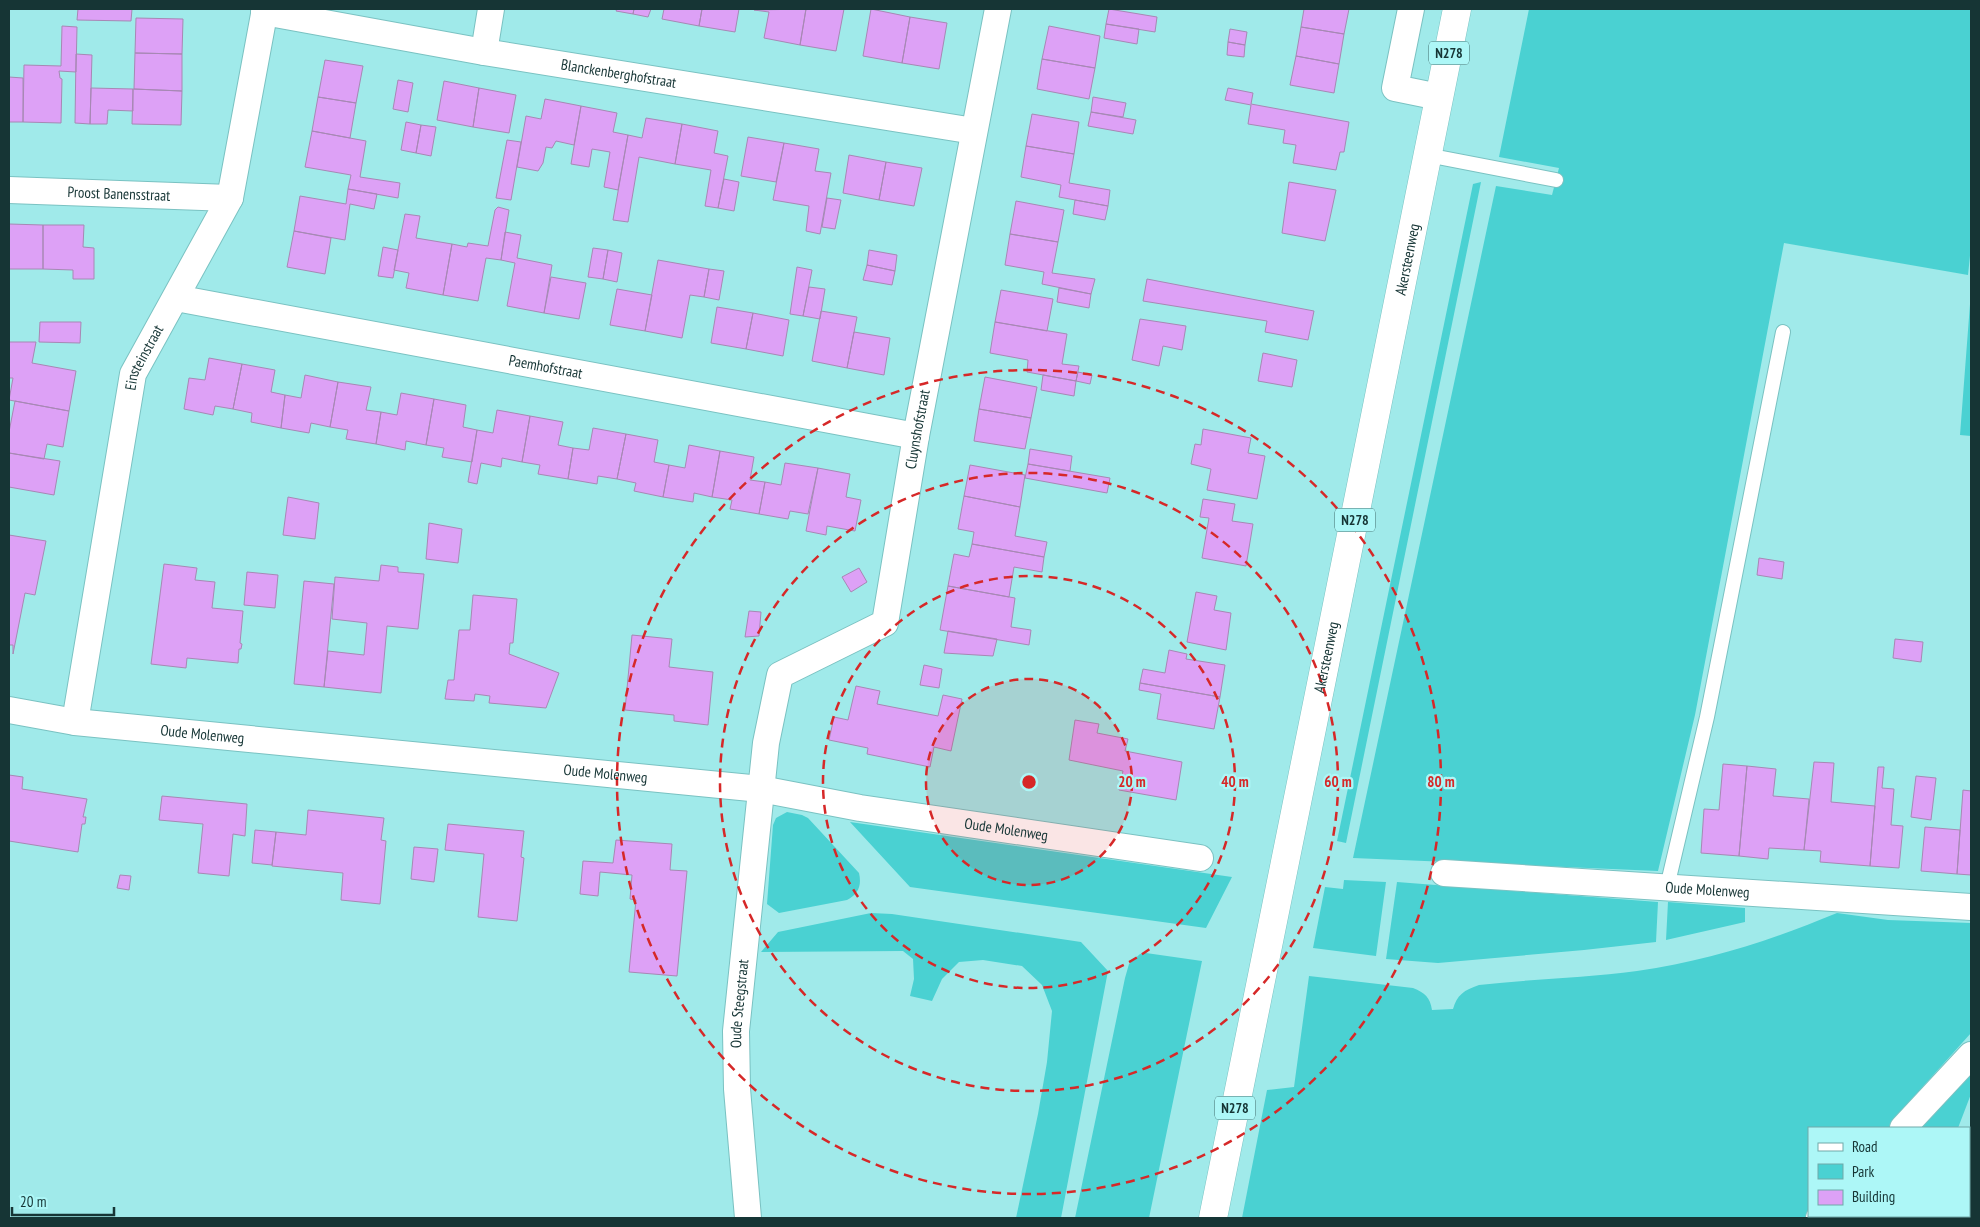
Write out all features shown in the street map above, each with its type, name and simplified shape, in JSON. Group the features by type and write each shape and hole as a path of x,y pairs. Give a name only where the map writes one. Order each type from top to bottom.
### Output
{"main road":[{"name":"Akersteenweg","path":"1213,1218 1458,9"}],"street":[{"path":"484,52 491,9"},
{"name":"Cluynshofstraat","path":"761,789 766,743 780,675 884,623 916,436 998,9"},
{"path":"1411,9 1395,88 1440,97"},
{"name":"Blanckenberghofstraat","path":"265,10 484,52 974,131"},
{"name":"Einsteinstraat","path":"75,722 133,374 230,198 265,10"},
{"name":"Proost Banensstraat","path":"9,190 230,198"},
{"name":"Paemhofstraat","path":"176,298 916,436"},
{"name":"Oude Molenweg","path":"9,710 75,722 761,789 860,808 1200,858"},
{"name":"Oude Steegstraat","path":"748,1218 737,1089 736,1031 761,789"},
{"name":"Oude Molenweg","path":"1444,873 1971,907"},
{"path":"1904,1127 1971,1055"}],"lane":[{"path":"1427,156 1556,180"},
{"path":"1667,887 1707,718 1783,332"}],"green space":[{"path":"1529,9 1971,9 1971,246 1968,275 1784,243 1695,715 1658,871 1353,858 1496,186 1552,195 1559,168 1499,157"},
{"path":"1481,182 1346,843 1337,841 1473,184"},
{"path":"1971,291 1971,436 1960,435"},
{"path":"787,812 808,818 859,873 859,886 851,898 779,913 767,904 773,825 776,818"},
{"path":"850,822 1232,877 1206,928 910,887"},
{"path":"1344,880 1386,882 1376,956 1313,948 1325,887 1343,889"},
{"path":"1397,882 1658,902 1656,942 1438,963 1386,959"},
{"path":"1668,902 1745,908 1745,922 1666,940"},
{"path":"871,913 892,914 1081,942 1108,971 1061,1218 1016,1218 1038,1114 1047,1062 1052,1011 1042,985 1022,966 983,960 959,962 942,979 932,1001 910,996 914,979 913,959 903,951 761,952 778,932"},
{"path":"1837,913 1888,920 1971,923 1971,1033 1909,1102 1933,1112 1971,1072 1971,1094 1958,1127 1808,1127 1808,1217 1922,1218 1242,1218 1267,1090 1294,1087 1309,976 1413,988 1426,996 1432,1010 1453,1009 1462,994 1479,985 1637,971 1714,955 1787,932"},
{"path":"1146,953 1202,961 1149,1218 1075,1218 1125,978 1129,964 1140,954"}],"building":[{"path":"78,9 132,9 131,21 77,20"},
{"path":"617,9 634,9 633,14 616,11"},
{"path":"634,9 651,9 648,17 633,14"},
{"path":"664,9 702,9 699,26 662,19"},
{"path":"702,9 739,9 735,32 699,26"},
{"path":"806,9 844,9 836,51 800,45"},
{"path":"806,9 800,45 764,38 769,12 754,10"},
{"path":"871,9 910,17 902,63 863,56"},
{"path":"1109,9 1157,17 1155,32 1106,24"},
{"path":"1304,9 1349,9 1344,34 1301,27"},
{"path":"910,17 947,23 939,69 902,63"},
{"path":"136,18 183,19 182,54 135,53"},
{"path":"1106,24 1139,29 1137,44 1104,38"},
{"path":"62,26 77,27 76,72 59,71 60,78 62,79 61,123 23,122 24,65 61,66"},
{"path":"1049,26 1100,36 1095,68 1042,59"},
{"path":"1301,27 1344,34 1339,64 1296,56"},
{"path":"1230,29 1247,32 1245,45 1228,42"},
{"path":"1228,42 1245,45 1244,57 1227,55"},
{"path":"135,53 182,54 182,91 134,89"},
{"path":"76,54 92,55 90,124 75,123"},
{"path":"1296,56 1339,64 1334,93 1290,85"},
{"path":"1042,59 1095,68 1089,99 1037,89"},
{"path":"325,60 363,66 356,103 318,97"},
{"path":"9,77 23,78 23,122 9,122"},
{"path":"398,80 413,83 408,112 393,109"},
{"path":"444,81 479,88 473,127 437,120"},
{"path":"91,88 133,89 133,111 108,110 107,124 90,124"},
{"path":"479,88 516,95 509,133 473,127"},
{"path":"1228,88 1253,93 1251,104 1349,122 1344,152 1340,152 1336,170 1293,163 1296,145 1283,143 1285,130 1248,124 1251,105 1225,100"},
{"path":"133,89 182,91 181,125 132,124"},
{"path":"318,97 356,103 350,138 312,131"},
{"path":"1093,97 1126,103 1123,117 1091,112"},
{"path":"545,99 581,106 574,145 556,141 552,148 546,147 543,163 538,171 517,167 526,116 541,119"},
{"path":"581,106 617,113 613,132 628,135 618,190 604,187 610,152 592,149 589,167 571,164"},
{"path":"1091,112 1136,120 1133,134 1088,126"},
{"path":"1032,114 1079,122 1074,154 1026,146"},
{"path":"646,118 682,124 675,164 639,157 628,222 613,220 628,135 642,138"},
{"path":"406,122 421,125 416,153 401,150"},
{"path":"682,124 718,131 714,153 728,156 718,208 705,206 711,170 675,164"},
{"path":"421,125 436,127 431,156 416,153"},
{"path":"312,131 366,141 360,177 400,183 398,198 348,189 351,175 305,167"},
{"path":"748,137 784,143 776,182 741,176"},
{"path":"507,140 521,142 511,200 496,198"},
{"path":"784,143 819,149 815,171 831,173 820,234 806,231 809,206 773,200"},
{"path":"1026,146 1074,154 1069,183 1110,190 1108,206 1059,197 1061,185 1021,177"},
{"path":"849,155 886,162 879,200 843,193"},
{"path":"886,162 922,168 914,206 879,200"},
{"path":"724,179 739,182 734,211 718,208"},
{"path":"1289,182 1336,190 1325,241 1282,233"},
{"path":"348,189 377,194 374,209 350,204 345,240 294,231 300,196 346,204"},
{"path":"827,198 841,200 835,229 822,227"},
{"path":"1075,200 1108,206 1105,220 1073,214"},
{"path":"1016,201 1064,210 1058,242 1010,234"},
{"path":"498,207 509,210 501,260 486,258 478,301 443,295 452,244 467,247 468,243 488,246 495,210"},
{"path":"405,214 420,216 416,238 452,244 443,295 406,288 409,273 394,270"},
{"path":"9,224 43,225 43,269 9,269"},
{"path":"43,225 84,225 83,247 94,248 94,279 73,279 73,270 43,269"},
{"path":"294,231 331,238 325,274 287,267"},
{"path":"505,232 521,235 517,258 552,265 544,313 507,306 515,263 501,260"},
{"path":"1010,234 1058,242 1052,273 1095,279 1091,294 1042,284 1044,272 1005,265"},
{"path":"383,247 398,250 393,278 378,276"},
{"path":"593,248 608,250 603,279 588,277"},
{"path":"608,250 622,253 617,282 603,279"},
{"path":"869,250 897,255 895,271 867,265"},
{"path":"658,260 709,269 704,297 690,295 682,338 645,331"},
{"path":"867,265 895,271 892,285 863,280"},
{"path":"797,267 812,270 803,316 790,314"},
{"path":"709,269 724,271 719,300 704,297"},
{"path":"551,277 586,283 579,319 544,313"},
{"path":"1147,279 1314,311 1308,340 1265,332 1267,321 1143,301"},
{"path":"809,287 825,289 820,319 803,316"},
{"path":"1059,288 1091,294 1089,308 1057,302"},
{"path":"617,289 652,295 645,331 610,325"},
{"path":"1001,290 1053,299 1047,331 995,322"},
{"path":"717,307 753,313 746,349 711,343"},
{"path":"821,311 857,317 847,368 812,361"},
{"path":"753,313 789,320 783,356 746,349"},
{"path":"1140,319 1186,326 1182,350 1163,346 1159,366 1132,360"},
{"path":"40,322 81,322 80,343 39,342"},
{"path":"995,322 1067,334 1062,364 1079,366 1076,381 1027,372 1028,360 990,353"},
{"path":"854,332 890,338 884,375 847,368"},
{"path":"9,342 36,342 32,363 76,371 69,411 9,400 13,378 9,378"},
{"path":"1263,353 1297,360 1292,387 1258,381"},
{"path":"209,358 242,364 233,409 215,406 213,415 184,409 189,378 205,380"},
{"path":"242,364 275,370 271,392 285,395 281,428 251,422 252,413 233,409"},
{"path":"1078,372 1092,375 1090,384 1076,381"},
{"path":"305,375 338,382 330,427 311,423 309,433 281,428 285,395 301,398"},
{"path":"1043,375 1076,381 1074,396 1041,390"},
{"path":"985,377 1037,387 1031,418 979,409"},
{"path":"338,382 371,387 366,410 381,412 376,444 346,439 348,430 330,427"},
{"path":"401,393 434,399 426,445 406,441 405,450 376,444 381,412 397,415"},
{"path":"434,399 466,405 463,427 477,430 472,462 442,457 444,448 426,445"},
{"path":"15,401 69,411 63,447 47,444 44,459 9,453 9,432"},
{"path":"979,409 1031,418 1025,449 974,441"},
{"path":"497,410 530,416 522,462 502,458 501,467 481,463 477,484 468,482 477,430 493,433"},
{"path":"530,416 563,422 558,445 573,448 568,479 538,474 540,465 522,462"},
{"path":"593,428 626,434 617,479 598,476 597,484 568,479 573,448 589,450"},
{"path":"1203,429 1251,438 1248,453 1265,456 1257,499 1207,490 1211,469 1191,464 1195,444 1201,445"},
{"path":"626,434 658,440 654,462 669,465 663,497 634,491 636,483 617,479"},
{"path":"689,445 720,451 712,497 694,493 693,502 663,497 669,465 685,468"},
{"path":"1030,449 1072,456 1070,471 1028,464"},
{"path":"720,451 754,457 750,480 765,482 759,514 730,509 732,500 712,497"},
{"path":"9,453 60,461 54,495 9,487"},
{"path":"785,463 818,468 808,514 790,511 788,519 759,514 765,482 781,485"},
{"path":"1028,464 1110,478 1107,493 1025,478"},
{"path":"970,465 1025,475 1020,507 964,496"},
{"path":"818,468 850,474 846,497 861,500 855,531 827,526 826,535 806,531"},
{"path":"964,496 1020,507 1015,536 1047,542 1044,557 972,544 974,532 958,529"},
{"path":"288,497 319,503 315,539 283,535"},
{"path":"1203,499 1235,504 1232,521 1253,524 1246,566 1202,558 1209,518 1200,517"},
{"path":"429,523 462,529 458,563 426,559"},
{"path":"9,535 46,541 35,595 25,593 13,654 13,645 9,645"},
{"path":"972,544 1044,557 1042,572 1014,567 1009,597 948,586 954,554 969,557"},
{"path":"1759,558 1784,562 1782,579 1757,575"},
{"path":"164,564 197,568 195,580 215,582 212,608 243,611 240,643 242,644 241,649 239,649 238,663 187,658 186,668 151,664"},
{"path":"381,565 398,567 398,572 424,574 418,629 387,626 381,693 324,687 328,651 364,655 367,623 332,619 335,577 379,581"},
{"path":"859,568 867,582 851,592 842,577"},
{"path":"247,572 278,575 275,608 244,605"},
{"path":"304,581 334,584 324,687 294,684"},
{"path":"948,586 1015,598 1011,627 1031,630 1029,645 940,630"},
{"path":"1196,592 1217,596 1214,610 1231,613 1226,650 1187,642"},
{"path":"473,595 517,599 513,643 510,643 509,654 559,673 546,708 489,703 490,696 475,694 474,701 445,699 448,680 454,680 459,630 470,630"},
{"path":"749,611 761,612 759,636 745,637"},
{"path":"948,631 997,639 993,656 944,653"},
{"path":"632,635 672,639 669,667 713,672 708,725 674,721 674,715 625,710"},
{"path":"1895,639 1923,642 1921,662 1893,658"},
{"path":"1169,650 1187,654 1186,659 1225,665 1220,697 1140,683 1143,669 1165,673"},
{"path":"924,665 942,669 939,688 920,685"},
{"path":"1140,683 1220,697 1214,729 1157,719 1161,694 1139,690"},
{"path":"856,686 880,691 877,704 938,716 943,695 962,699 951,751 934,747 930,767 867,754 868,748 829,740 834,717 848,720"},
{"path":"1075,720 1099,724 1097,733 1128,739 1125,751 1182,762 1176,800 1119,790 1123,771 1069,760"},
{"path":"1814,762 1834,763 1831,802 1875,806 1870,866 1820,862 1821,851 1804,850"},
{"path":"1723,764 1747,766 1739,856 1701,853 1704,809 1719,810"},
{"path":"1747,766 1776,769 1773,796 1809,799 1804,850 1769,848 1768,859 1739,856"},
{"path":"1878,767 1884,767 1882,788 1894,789 1891,825 1903,826 1899,868 1870,866"},
{"path":"9,775 23,777 22,789 87,799 83,817 86,817 85,824 82,824 78,852 9,841"},
{"path":"1916,776 1936,778 1931,820 1911,817"},
{"path":"1963,790 1971,791 1971,875 1957,874"},
{"path":"162,796 247,804 245,836 233,834 229,876 198,873 203,824 159,820"},
{"path":"308,810 384,818 381,840 386,841 380,904 341,900 343,873 272,866 276,832 306,835"},
{"path":"448,824 524,831 521,857 524,858 517,921 478,917 484,854 445,850"},
{"path":"1925,827 1960,830 1957,874 1921,871"},
{"path":"255,830 276,832 272,865 252,863"},
{"path":"616,840 672,844 670,870 687,871 677,976 629,972 636,900 630,899 632,875 600,872 598,896 580,894 583,861 613,863"},
{"path":"414,847 438,849 434,882 411,879"},
{"path":"120,875 131,876 129,890 117,888"}]}
